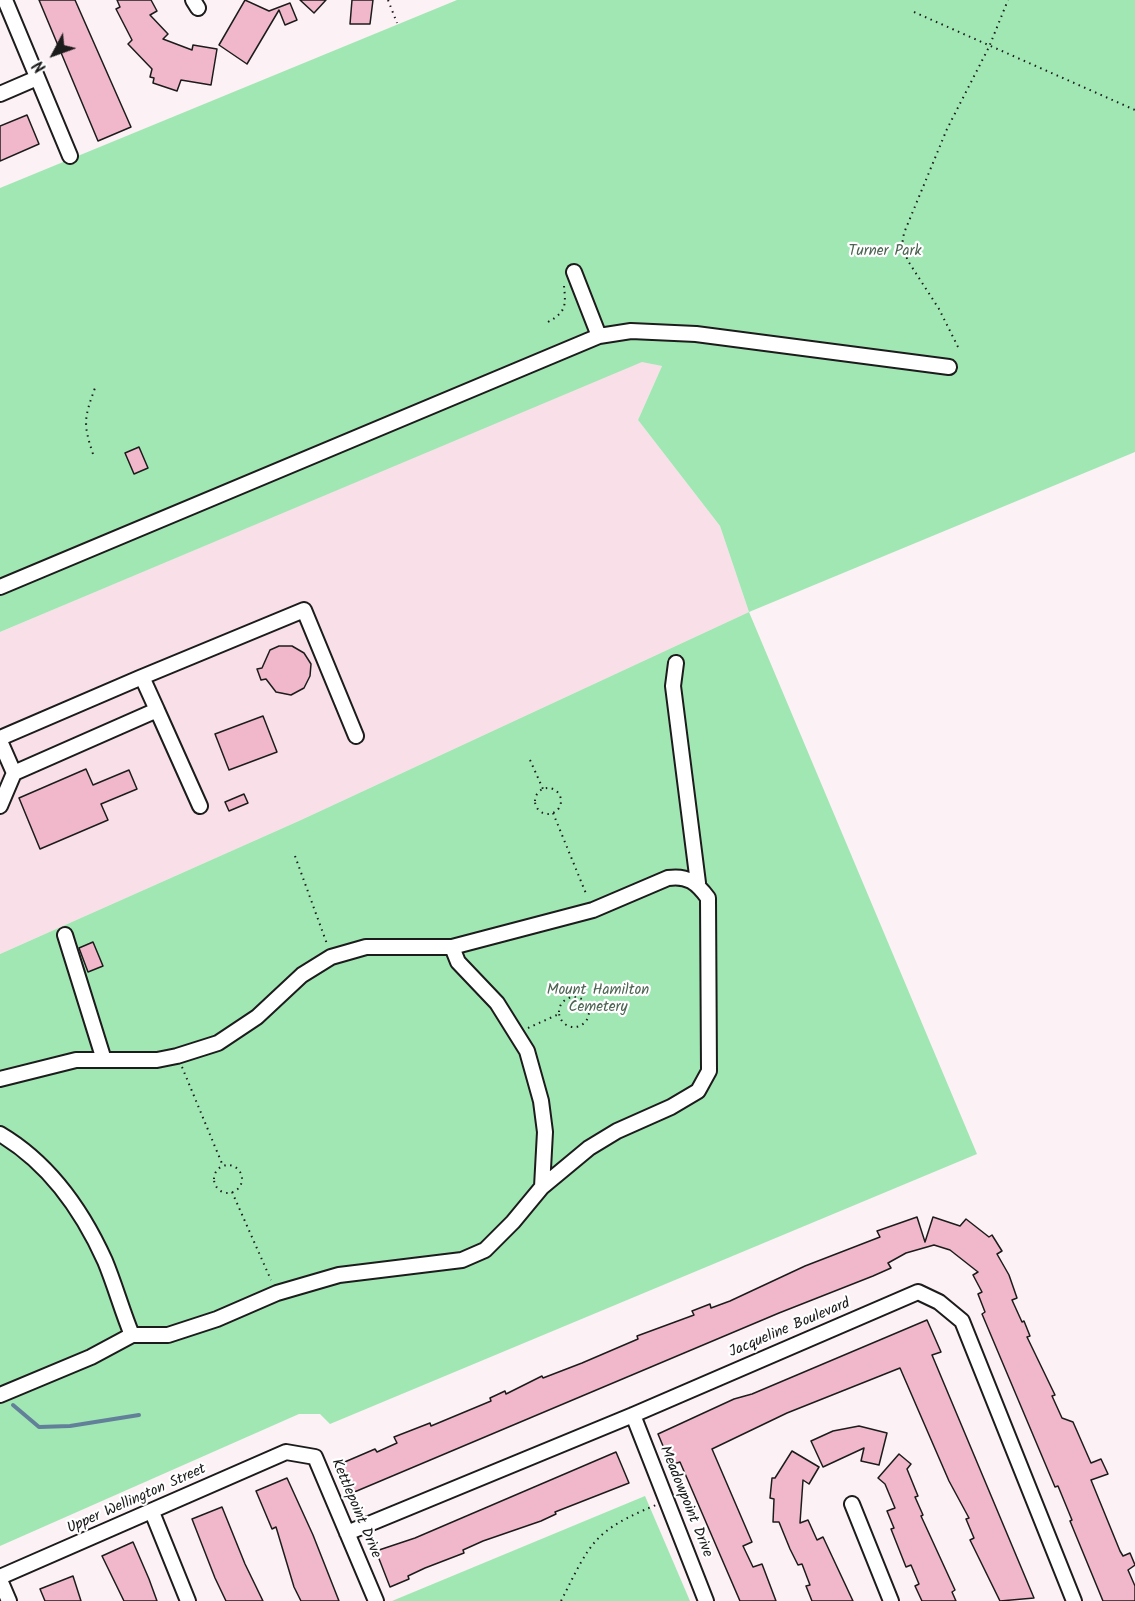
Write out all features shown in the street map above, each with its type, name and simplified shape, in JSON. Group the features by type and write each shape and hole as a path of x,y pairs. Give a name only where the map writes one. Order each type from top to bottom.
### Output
{"street":[{"path":"5,0 70,156"},
{"path":"0,94 37,78"},
{"path":"574,272 599,336"},
{"path":"0,587 599,336 631,331 696,334 949,367"},
{"path":"14,773 0,740 142,676 304,610 356,736"},
{"path":"0,1395 91,1357 132,1335 168,1335 217,1319 277,1293 339,1275 462,1260 485,1250 513,1222 542,1187 589,1148 698,1091 709,1071 708,898 698,883 673,686 676,663"},
{"path":"142,676 200,806"},
{"path":"0,806 14,773 157,710"},
{"path":"0,1079 76,1060 157,1060 218,1043 257,1017 302,975 331,957 366,947 452,947 593,910 668,878 681,876 698,883"},
{"path":"64,935 104,1060"},
{"path":"452,947 458,962 496,1003 527,1052 541,1101 545,1132 542,1187"},
{"path":"0,1134 58,1182 74,1205 106,1263 132,1335"},
{"name":"Jacqueline Boulevard","path":"347,1533 633,1415 918,1292 939,1302 962,1322 1074,1601"},
{"name":"Meadowpoint Drive","path":"633,1415 706,1601"},
{"name":"Kettlepoint Drive","path":"286,1452 315,1457 375,1601"},
{"name":"Upper Wellington Street","path":"0,1579 286,1452"},
{"path":"852,1504 891,1601"},
{"path":"152,1512 188,1601"},
{"path":"0,1579 9,1601"}],"path":[{"path":"388,0 397,23"},
{"path":"958,347 939,309 908,261 902,245 904,233 947,129 989,47 1008,0"},
{"path":"914,12 1135,110"},
{"path":"548,322 561,314 566,301 564,284"},
{"path":"93,454 85,430 84,416 95,388"},
{"path":"530,760 543,789"},
{"path":"543,789 552,789 560,798 559,807 553,813 545,814 536,806 535,798 543,789"},
{"path":"553,813 593,910"},
{"path":"295,856 331,957"},
{"path":"568,997 579,998 589,1009 585,1023 576,1027 567,1025 559,1014 560,1004 568,997"},
{"path":"517,1033 559,1014"},
{"path":"177,1056 224,1166"},
{"path":"224,1166 233,1166 240,1173 241,1182 232,1192 224,1192 214,1183 216,1171 224,1166"},
{"path":"232,1192 277,1293"},
{"path":"561,1601 590,1546 603,1531 620,1520 666,1501"}],"shaded area":[{"path":"642,361 662,366 638,420 720,526 749,612 301,820 0,954 0,632"}],"green space":[{"name":"Turner Park","path":"457,0 1135,0 1135,452 749,612 720,526 638,420 662,366 642,362 0,632 0,188"},
{"name":"Mount Hamilton Cemetery","path":"749,612 977,1154 330,1424 320,1414 299,1414 0,1546 0,954 301,820"},
{"path":"645,1496 690,1601 392,1601"}],"building":[{"path":"39,0 75,0 131,127 98,141"},
{"path":"117,0 151,0 157,11 150,15 168,34 163,39 192,50 193,45 217,49 211,85 181,80 177,91 153,83 154,78 150,77 152,69 128,44 132,40 116,9 120,7"},
{"path":"245,0 269,11 290,3 297,20 285,25 279,10 247,64 219,45"},
{"path":"300,0 326,0 314,13"},
{"path":"352,0 373,0 370,24 350,24"},
{"path":"27,115 39,144 0,161 0,126"},
{"path":"139,447 148,468 134,474 125,453"},
{"path":"279,646 292,646 304,653 311,664 310,676 304,688 291,695 276,692 266,679 261,680 257,669 262,668 270,650"},
{"path":"263,716 277,752 229,770 215,734"},
{"path":"86,769 93,785 129,770 137,789 101,804 108,820 40,849 19,798"},
{"path":"244,794 248,803 229,811 225,802"},
{"path":"93,942 103,966 88,972 79,948"},
{"path":"917,1217 925,1242 933,1217 960,1226 966,1219 989,1237 992,1235 1002,1251 997,1254 1009,1275 1017,1298 1012,1300 1022,1322 1024,1321 1030,1336 1027,1337 1055,1395 1052,1396 1062,1418 1073,1422 1091,1463 1101,1459 1108,1474 1091,1480 1120,1551 1123,1556 1130,1553 1135,1565 1128,1570 1135,1586 1135,1601 1103,1601 1058,1486 1055,1487 982,1314 985,1312 978,1294 982,1292 973,1275 978,1272 950,1250 934,1245 906,1253 888,1263 891,1268 873,1276 779,1313 352,1493 340,1464 375,1449 377,1452 397,1443 394,1437 430,1423 431,1426 491,1401 490,1398 505,1391 506,1394 542,1376 543,1378 582,1363 638,1339 637,1336 694,1315 692,1311 710,1304 711,1308 730,1301 805,1266 880,1237 877,1231"},
{"path":"927,1320 941,1352 932,1355 1034,1598 1000,1601 970,1540 974,1538 966,1519 969,1518 949,1481 900,1368 787,1413 712,1449 752,1542 743,1546 753,1567 762,1564 776,1601 740,1601 680,1462 671,1465 658,1434 734,1399 752,1394"},
{"path":"859,1426 887,1433 879,1465 861,1461 864,1448 823,1467 811,1441 833,1431"},
{"path":"792,1451 819,1467 809,1484 803,1480 800,1523 808,1520 817,1540 823,1537 853,1601 812,1601 806,1586 810,1585 802,1564 798,1565 779,1522 773,1522 774,1499 770,1498 772,1478 775,1478"},
{"path":"616,1452 629,1483 555,1512 556,1514 541,1521 483,1541 463,1550 464,1553 425,1568 408,1576 409,1579 390,1587 376,1551 415,1538"},
{"path":"899,1454 911,1464 907,1469 918,1496 915,1497 923,1515 921,1516 955,1590 952,1592 956,1601 922,1601 915,1586 919,1584 911,1565 906,1567 891,1529 894,1528 887,1511 895,1508 885,1484 878,1478"},
{"path":"287,1478 339,1601 301,1601 294,1587 276,1527 272,1529 256,1491"},
{"path":"222,1507 263,1601 226,1601 215,1578 192,1519"},
{"path":"133,1542 157,1601 124,1601 102,1556"},
{"path":"73,1576 81,1601 45,1601 40,1589"}],"waterway":[{"path":"13,1405 39,1427 70,1426 139,1415"}]}
